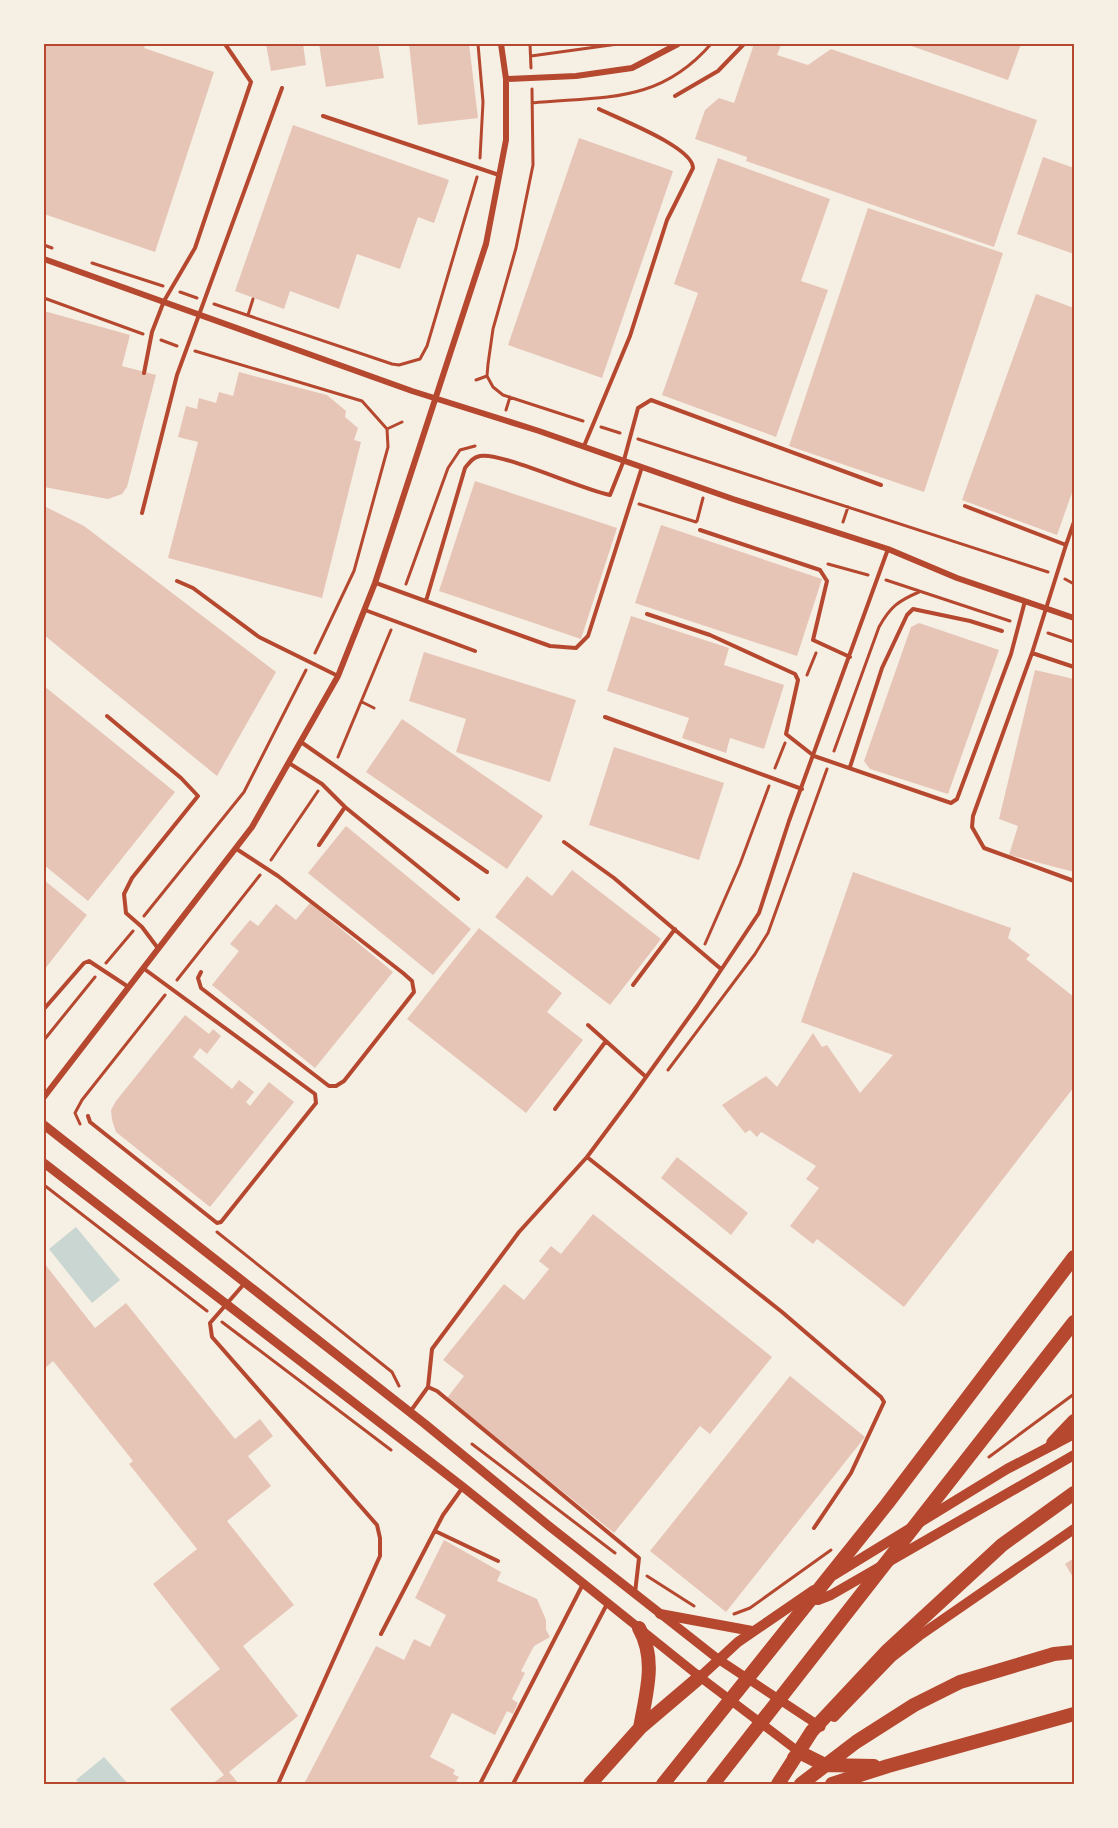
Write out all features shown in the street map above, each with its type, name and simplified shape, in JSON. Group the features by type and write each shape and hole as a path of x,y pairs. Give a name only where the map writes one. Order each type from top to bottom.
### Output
{"highway":[{"path":"663,1785 887,1504 1074,1257"},
{"path":"713,1785 1074,1322"},
{"path":"1053,1443 1074,1420"},
{"path":"776,1785 813,1731 886,1652 1002,1545 1074,1493"},
{"path":"639,1628 648,1644 649,1658 640,1728"},
{"path":"801,1785 856,1742 914,1705 960,1682 1054,1654 1074,1652"},
{"path":"591,1785 640,1728 700,1677"},
{"path":"832,1785 888,1766 1074,1714"},
{"path":"776,1785 787,1764 799,1752 825,1765 888,1766"}],"main road":[{"path":"700,1677 752,1631 840,1570 1053,1443 1074,1434"},
{"path":"801,1599 818,1600 831,1595 1074,1455"},
{"path":"799,1752 892,1657 1074,1529"},
{"path":"660,1614 752,1631"}],"street":[{"path":"44,1097 157,947 252,827 338,676 375,583 486,244 506,140 506,79 501,44"},
{"path":"506,79 576,76 632,68 678,44"},
{"path":"44,259 434,398 888,549 957,578 1074,618"},
{"path":"44,1125 410,1412 718,1659 823,1728"},
{"path":"44,1163 463,1486 700,1677 799,1752"}],"lane":[{"path":"144,373 153,333 164,301 199,238 251,82 225,44"},
{"path":"675,96 718,71 744,44"},
{"path":"142,513 177,375 282,88"},
{"path":"584,447 630,336 667,220 693,168 693,162 688,155 657,136 634,128 599,109"},
{"path":"324,116 500,176"},
{"path":"426,601 465,468 472,459 482,456 522,466 608,495 611,494 624,460 638,408 651,400 881,484"},
{"path":"375,583 550,646 576,648 588,636 642,466"},
{"path":"965,506 1066,545"},
{"path":"1074,522 1032,653 973,816 972,827 984,848 1074,881"},
{"path":"700,530 820,570 827,582 813,639 849,657"},
{"path":"410,1412 428,1387 432,1349 519,1232 587,1157 759,913 888,549"},
{"path":"177,581 193,588 259,637 338,676"},
{"path":"646,614 710,635 795,674 798,680 787,736 814,756 951,803 957,799 1011,654 1025,601"},
{"path":"850,767 882,668 907,615 913,609 970,621 1002,631"},
{"path":"364,610 394,623 475,651"},
{"path":"1032,653 1074,667"},
{"path":"107,716 181,778 198,796 132,878 124,894 126,914 157,947"},
{"path":"605,717 802,789"},
{"path":"301,742 486,872"},
{"path":"289,763 322,784 345,807 459,899"},
{"path":"319,845 345,807"},
{"path":"564,842 614,878 721,969"},
{"path":"201,972 198,978 201,988 329,1086 336,1086 344,1080 414,992 412,981 403,973 266,868 235,848"},
{"path":"633,985 675,929"},
{"path":"44,1009 84,963 89,961 127,986"},
{"path":"88,1116 90,1122 217,1223 221,1222 316,1103 315,1094 142,967"},
{"path":"588,1025 645,1076"},
{"path":"555,1109 606,1041"},
{"path":"587,1157 782,1312 881,1397 884,1402 851,1473 814,1528"},
{"path":"245,1284 225,1303 210,1323 212,1337 377,1525 380,1538 380,1556 278,1785"},
{"path":"428,1387 436,1391 639,1558 635,1594"},
{"path":"381,1634 435,1530 463,1486"},
{"path":"435,1530 498,1561"},
{"path":"480,1785 583,1583"},
{"path":"513,1785 608,1603"}],"path":[{"path":"84,260 392,364 399,365 420,358 430,335 479,169 483,102 478,44"},
{"path":"530,44 533,165 516,248 493,329 487,376 493,387 503,395 1056,574 1074,584"},
{"path":"531,56 618,44"},
{"path":"532,102 640,92 669,81 697,61 711,44"},
{"path":"44,245 54,249"},
{"path":"248,315 253,299"},
{"path":"420,358 423,363"},
{"path":"476,380 487,376"},
{"path":"387,429 402,422"},
{"path":"457,444 464,448"},
{"path":"402,593 454,456 464,448 479,446"},
{"path":"696,523 705,489"},
{"path":"631,501 706,526"},
{"path":"840,533 848,507"},
{"path":"819,562 878,577 1074,642"},
{"path":"828,564 831,571"},
{"path":"668,1070 755,954 768,933 879,627 889,609 897,601 921,591"},
{"path":"334,766 394,623"},
{"path":"805,680 820,644"},
{"path":"362,701 374,708"},
{"path":"702,951 741,864 787,736"},
{"path":"76,1118 82,1100 266,868 322,784"},
{"path":"70,1120 76,1118"},
{"path":"76,1118 87,1130"},
{"path":"44,1185 400,1456"},
{"path":"215,1231 392,1372 398,1385 417,1401"},
{"path":"466,1439 672,1593"},
{"path":"517,1479 520,1475"}],"shaded area":[{"path":"76,1227 120,1280 92,1303 49,1249"},
{"path":"104,1757 128,1784 80,1784 76,1780"}],"building":[{"path":"44,44 146,44 144,48 214,72 155,252 44,214"},
{"path":"266,44 303,44 306,65 271,71"},
{"path":"319,44 378,44 384,78 326,87"},
{"path":"409,44 469,44 478,118 418,125"},
{"path":"754,44 781,45 777,55 808,65 831,49 1037,120 994,247 746,161 747,157 695,139 705,110 719,98 734,103"},
{"path":"906,44 1021,44 1008,80"},
{"path":"293,125 449,180 434,223 418,217 400,269 357,254 339,309 290,291 284,309 235,291"},
{"path":"579,138 673,171 602,378 508,345"},
{"path":"1043,157 1074,168 1074,254 1017,234"},
{"path":"718,158 830,199 801,281 828,290 776,437 662,395 698,293 674,284"},
{"path":"868,208 1003,253 924,492 789,446"},
{"path":"1036,294 1074,308 1074,487 1057,535 962,500"},
{"path":"44,311 130,335 122,366 156,375 127,487 122,494 108,499 44,487"},
{"path":"239,372 327,395 346,411 345,417 358,428 354,440 361,442 322,598 168,558 198,442 178,437 186,406 197,409 199,398 216,403 219,392 233,396"},
{"path":"475,481 617,528 581,639 439,591"},
{"path":"44,506 84,526 276,672 217,776 44,635"},
{"path":"661,525 822,579 797,656 635,603"},
{"path":"631,616 729,648 724,665 784,685 764,749 730,738 726,753 682,738 689,718 607,691"},
{"path":"919,623 999,650 948,794 870,769 864,761 911,627"},
{"path":"424,652 576,700 550,782 456,752 466,719 409,701"},
{"path":"1035,670 1074,679 1074,872 1009,855 1018,826 999,819"},
{"path":"44,686 175,792 88,901 44,865"},
{"path":"402,719 543,816 507,869 366,772"},
{"path":"614,747 724,783 699,860 589,825"},
{"path":"346,826 471,929 433,975 308,873"},
{"path":"572,870 661,939 610,1005 495,917 527,876 552,896"},
{"path":"853,872 1011,928 1008,938 1030,955 1026,959 1074,997 1074,1087 904,1307 817,1239 813,1244 790,1226 819,1188 806,1179 816,1166 761,1132 757,1137 750,1130 745,1133 722,1105 766,1076 777,1087 813,1033 822,1047 827,1045 860,1093 893,1055 801,1022"},
{"path":"44,880 87,915 44,970"},
{"path":"310,903 393,972 315,1068 212,985 239,951 230,944 250,920 258,926 276,904 296,920"},
{"path":"479,928 562,993 547,1012 583,1040 526,1113 407,1019"},
{"path":"185,1015 209,1034 213,1029 221,1036 207,1054 200,1048 193,1057 232,1089 239,1080 254,1092 246,1102 250,1106 269,1082 294,1102 210,1207 116,1132 112,1120 111,1110 116,1101"},
{"path":"677,1157 748,1213 731,1235 661,1178"},
{"path":"593,1214 772,1357 710,1434 700,1426 614,1533 447,1398 464,1376 443,1360 504,1284 524,1300 549,1269 539,1261 551,1246 561,1254"},
{"path":"44,1263 95,1328 126,1303 235,1439 260,1419 273,1436 248,1456 271,1486 227,1521 294,1605 243,1646 298,1716 229,1772 239,1784 212,1784 224,1775 170,1709 220,1669 153,1584 197,1549 129,1464 133,1461 53,1361 44,1369"},
{"path":"790,1376 865,1437 726,1612 650,1551"},
{"path":"444,1540 501,1572 497,1581 537,1599 546,1620 546,1630 550,1637 534,1646 521,1671 525,1673 512,1699 518,1703 513,1714 507,1711 495,1735 452,1713 430,1757 455,1770 453,1774 459,1777 456,1781 462,1784 304,1784 376,1646 404,1660 414,1639 430,1647 446,1615 415,1598"},
{"path":"1074,1558 1074,1579 1065,1564"}]}
